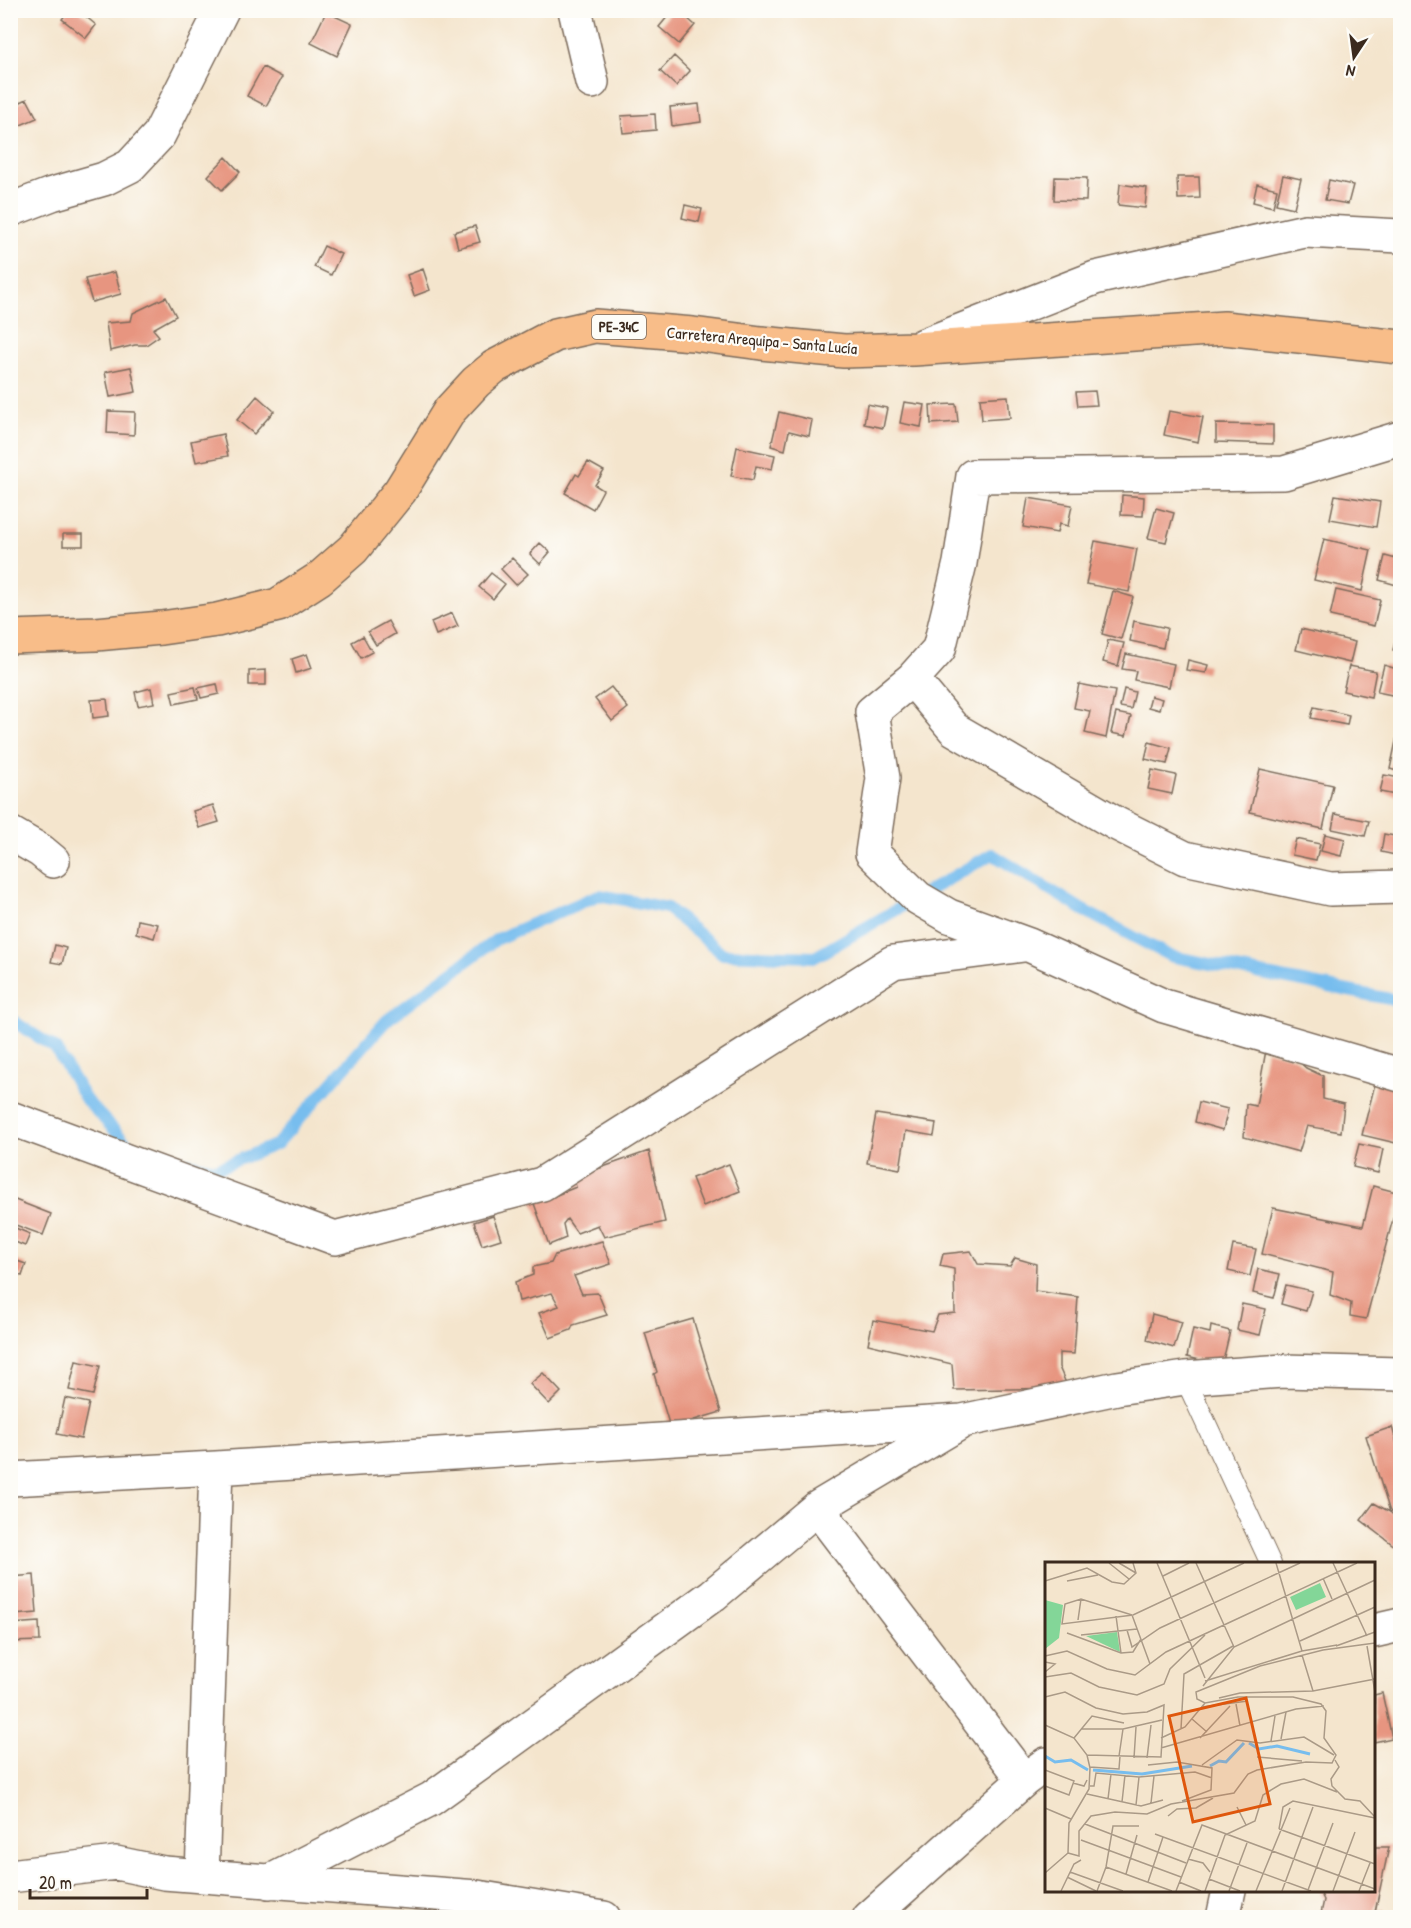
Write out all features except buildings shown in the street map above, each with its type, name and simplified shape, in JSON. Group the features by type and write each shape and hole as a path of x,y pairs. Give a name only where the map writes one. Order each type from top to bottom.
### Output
{"main road":[{"name":"Carretera Arequipa - Santa Lucía","path":"10,637 96,634 161,628 217,621 278,604 320,578 354,549 400,491 450,410 476,382 495,367 555,335 595,326 693,334 844,351 914,349 1224,328 1401,346"}],"street":[{"path":"10,210 104,179 130,166 159,135 222,10"},
{"path":"575,10 592,82"},
{"path":"914,349 1095,278 1305,231 1401,236"},
{"path":"1401,438 1284,473 973,476 960,563 939,649 912,679 872,712 883,778 872,853 918,898 949,916 1029,945 1164,1006 1401,1075"},
{"path":"912,679 954,729 1114,823 1185,858 1330,890 1401,887"},
{"path":"10,833 41,851 53,861"},
{"path":"10,1118 335,1238 542,1184 893,962 1029,945"},
{"path":"10,1479 962,1421 1117,1388 1185,1378 1283,1371 1401,1374"},
{"path":"269,1882 431,1799 712,1594 817,1508 962,1421"},
{"path":"202,1876 216,1468"},
{"path":"817,1508 1035,1772 869,1917"},
{"path":"1375,1631 1401,1625"},
{"path":"10,1876 116,1863 164,1873 477,1897 604,1917"},
{"path":"1222,1917 1228,1892"}],"lane":[{"path":"1185,1378 1271,1562"}],"waterway":[{"path":"10,1019 55,1048 86,1100 134,1151 216,1169 277,1144 387,1020 497,939 599,895 667,908 723,954 815,957 992,854 1083,910 1170,956 1400,1001"}]}
